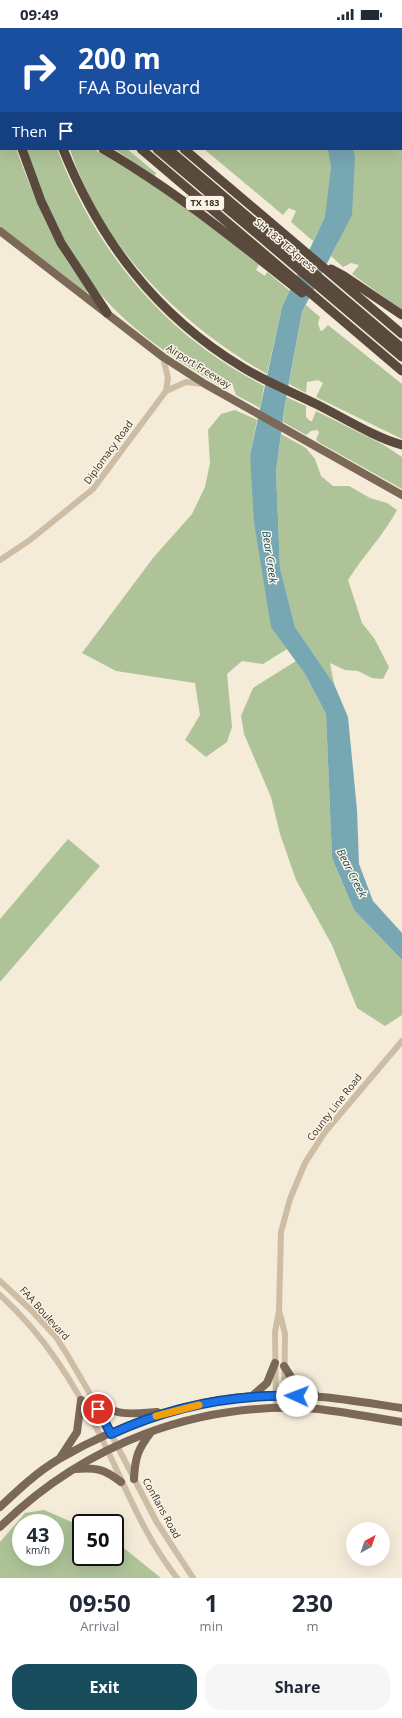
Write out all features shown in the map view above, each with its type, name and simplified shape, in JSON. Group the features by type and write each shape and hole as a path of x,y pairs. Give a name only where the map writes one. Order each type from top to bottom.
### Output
{"highway":[{"path":"22,150 41,201 54,229 73,263 107,313"},
{"path":"63,150 82,194 104,232 143,285 172,315 201,339 243,368 266,381 311,401 390,442 402,452"},
{"path":"105,150 166,189 267,261 328,312 363,337 402,371"},
{"name":"TX 183","path":"142,150 267,261"},
{"name":"SH 183 TEXpress","path":"158,150 275,245 335,296 402,357"},
{"name":"SH 183 TEXpress","path":"169,150 275,245"},
{"name":"TX 183","path":"185,150 316,261 343,279 402,334"},
{"path":"343,279 402,315"},
{"name":"SH 183 TEXpress","path":"335,296 402,348"},
{"path":"390,442 402,445"}],"main road":[{"name":"Airport Freeway","path":"0,231 163,357 228,398 402,495"},
{"path":"251,1397 267,1382 275,1363"},
{"path":"284,1366 294,1380 318,1397"},
{"path":"0,1507 30,1480 58,1460 133,1424 170,1412 219,1401 279,1395 347,1399 402,1408"},
{"path":"93,1399 108,1409 122,1414 170,1412"},
{"path":"58,1460 77,1432 80,1400"},
{"path":"0,1527 33,1497 72,1469 117,1445 150,1432 207,1416 244,1411 280,1409 324,1410 402,1422"},
{"path":"134,1479 135,1462 138,1449 150,1432"},
{"path":"72,1469 97,1468 108,1472 121,1482"}],"street":[{"path":"163,357 168,378 166,391"},
{"name":"Diplomacy Road","path":"0,560 30,540 93,489 166,391 186,382 205,384"},
{"name":"County Line Road","path":"280,1409 275,1363 275,1332 279,1311 281,1232 290,1199 305,1163 325,1132 402,1041"},
{"name":"FAA Boulevard","path":"0,1281 30,1309 56,1337 77,1369 117,1445"},
{"name":"FAA Boulevard","path":"0,1295 37,1333 56,1358 101,1439 106,1451"},
{"name":"County Line Road","path":"279,1311 284,1334 284,1366 279,1395"},
{"name":"Conflans Road","path":"117,1445 156,1520 193,1578"},
{"path":"106,1451 143,1526 177,1578"}],"green space":[{"path":"0,150 16,150 46,222 65,257 88,290 87,293 0,226"},
{"path":"24,150 57,150 70,181 86,211 103,240 122,267 143,293 192,340 225,364 264,386 260,408 236,395 232,383 228,390 199,373 148,339 126,320 105,299 86,276 52,220"},
{"path":"70,150 96,150 144,179 224,236 259,265 256,270 265,276 267,272 290,291 282,307 267,374 204,332 174,307 148,280 123,250 102,218 84,185"},
{"path":"116,150 128,150 156,173 155,176"},
{"path":"205,150 402,150 402,310 352,274 359,265 351,263 343,267 331,256 338,242 322,224 313,241 291,222 296,211 289,208 283,215"},
{"path":"306,305 320,317 318,323 320,330 322,331 328,325 402,384 402,439 316,397 323,383 318,380 307,382 306,393 289,384 302,312"},
{"path":"286,397 306,406 306,417 310,421 312,421 316,411 384,445 402,457 402,489 320,443 316,440 319,432 317,430 311,431 306,435 283,422"},
{"path":"235,410 257,420 250,455 271,624 287,649 263,664 242,661 227,674 232,727 227,742 206,757 185,740 200,715 195,683 116,671 82,653 153,558 192,514 205,487 210,463 208,430 221,414"},
{"path":"281,434 306,448 315,459 321,476 333,486 349,486 370,498 387,503 397,510 386,529 348,580 362,623 374,638 389,667 383,679 372,678 358,671 345,670 330,663 334,684 295,627 280,568 276,471"},
{"path":"296,661 305,674 326,714 332,858 354,910 402,960 402,1015 385,1026 357,1008 332,945 296,880 280,834 271,797 244,734 241,716 253,688"},
{"path":"68,839 100,866 0,982 0,919"},
{"path":"44,1510 53,1514 24,1514"},
{"path":"64,1519 72,1522 72,1566 124,1566 124,1548 161,1578 0,1578 0,1542 12,1528 12,1566 64,1566"}],"water":[{"name":"Bear Creek","path":"328,150 353,150 355,157 352,215 302,312 285,404 276,471 280,568 295,627 334,684 348,717 357,810 359,864 373,901 402,933 402,960 354,910 332,858 326,714 305,674 271,627 254,522 250,455 282,307 325,217 331,167"}],"slow traffic":[{"path":"156,1416 199,1405"}],"route":[{"path":"98,1409 111,1434 151,1417 219,1401 276,1395 297,1396"}]}
